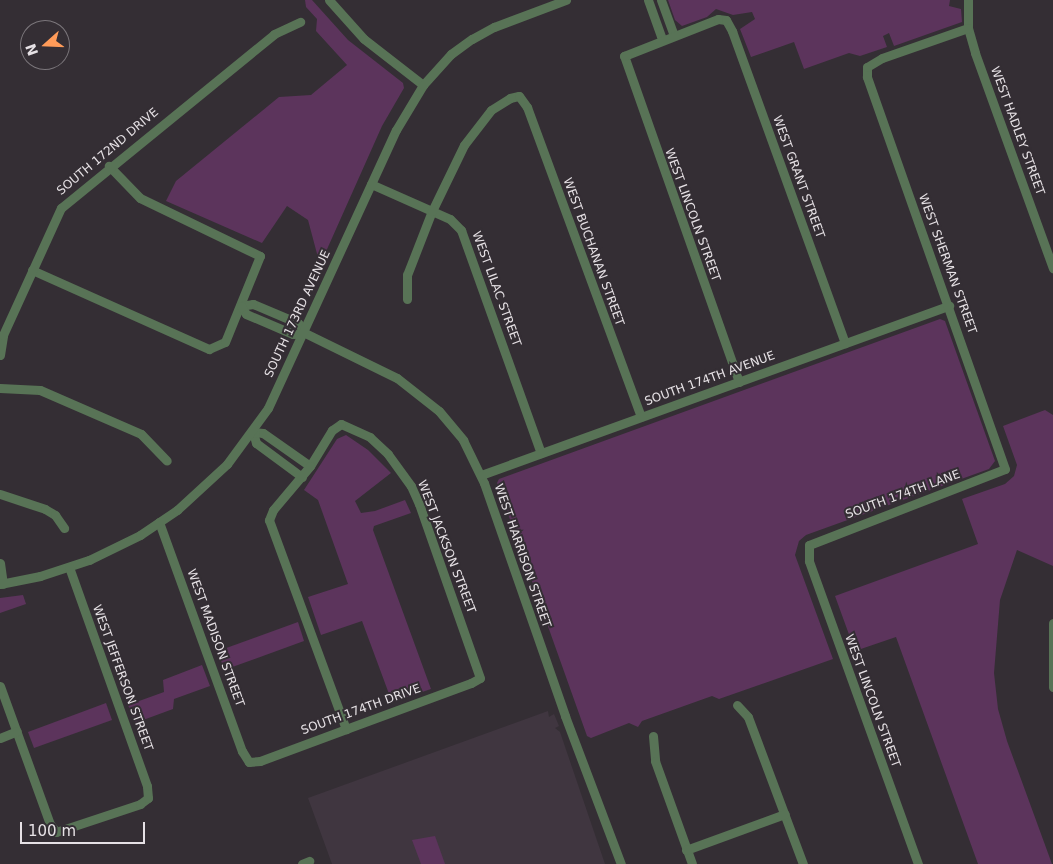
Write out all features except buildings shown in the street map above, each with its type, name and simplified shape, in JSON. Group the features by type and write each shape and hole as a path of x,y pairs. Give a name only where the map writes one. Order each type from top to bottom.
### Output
{"street":[{"path":"329,0 364,39 423,85"},
{"name":"SOUTH 173RD AVENUE","path":"2,584 89,560 159,522 227,464 253,432 305,333 396,130 423,85 451,54 472,39 566,0"},
{"path":"648,0 662,39 674,35 661,0"},
{"name":"WEST HADLEY STREET","path":"968,0 968,28 1053,268"},
{"name":"WEST GRANT STREET","path":"674,35 718,19 726,20 845,343"},
{"name":"SOUTH 172ND DRIVE","path":"0,355 3,335 61,208 109,166 274,34 300,22"},
{"name":"WEST SHERMAN STREET","path":"968,28 882,58 867,67 867,77 1005,469"},
{"name":"WEST LINCOLN STREET","path":"662,39 624,56 739,382"},
{"name":"WEST BUCHANAN STREET","path":"432,211 477,125 491,110 510,98 519,96 527,107 641,417"},
{"path":"32,270 209,349 218,348 225,342 260,256 140,198 109,166"},
{"name":"WEST LILAC STREET","path":"371,184 450,219 461,230 541,453"},
{"path":"407,299 407,275 432,211"},
{"name":"WEST HARRISON STREET","path":"241,306 253,304 298,323 305,333 360,358 420,393 463,440 481,475 565,716 621,864"},
{"name":"SOUTH 174TH AVENUE","path":"481,475 949,306"},
{"path":"0,388 40,390 82,408 141,434 166,460"},
{"name":"WEST JACKSON STREET","path":"310,466 332,430 341,424 370,438 394,462 411,486 480,678"},
{"path":"302,477 256,442 253,432 263,433 310,466 302,477 273,510 268,520 346,729"},
{"name":"SOUTH 174TH LANE","path":"809,545 1005,469"},
{"path":"0,494 45,509 55,515 64,528"},
{"name":"WEST MADISON STREET","path":"159,522 242,751 249,762"},
{"name":"WEST LINCOLN STREET","path":"809,545 809,561 918,864"},
{"path":"0,564 2,584"},
{"name":"WEST JEFFERSON STREET","path":"17,731 50,824 56,832 140,804 148,798 144,777 69,567"},
{"path":"1053,623 1053,687"},
{"name":"SOUTH 174TH DRIVE","path":"249,762 346,729 480,678"},
{"path":"0,686 17,731 0,738"},
{"path":"737,705 748,717 803,864"},
{"path":"653,736 655,761 692,864"},
{"path":"686,850 785,814"}],"shaded area":[{"path":"305,0 312,0 348,40 403,83 404,88 382,126 320,265 308,220 287,206 262,243 166,201 176,181 279,97 311,95 347,65 316,31 317,19 306,7"},
{"path":"668,0 950,0 949,6 961,9 962,22 894,46 889,33 883,36 887,47 860,56 849,53 804,69 794,42 751,57 740,29 755,19 752,12 733,15 716,9 707,17 682,26 675,20"},
{"path":"940,319 945,321 995,461 989,469 806,535 799,541 795,555 833,659 719,699 712,696 642,721 638,727 629,723 591,738 587,736 497,483 499,479"},
{"path":"1045,410 1053,415 1053,566 1017,550 1000,600 994,673 998,709 1007,741 1052,864 978,864 896,637 855,651 835,596 978,544 962,499 1005,484 1014,476 1017,465 1003,426"},
{"path":"346,435 368,450 391,473 355,501 361,513 375,511 405,500 411,513 374,526 373,530 431,689 392,702 362,621 321,635 308,597 348,584 318,500 304,490 337,439"},
{"path":"23,595 26,604 0,613 0,598"},
{"path":"298,622 304,641 224,670 218,651"},
{"path":"202,665 210,686 174,699 173,709 135,723 128,705 164,692 163,680"},
{"path":"106,703 112,720 34,748 28,732"},
{"path":"548,711 549,717 554,714 559,726 555,728 560,732 605,864 332,864 308,798"},
{"path":"435,836 445,864 421,864 412,840"}]}
